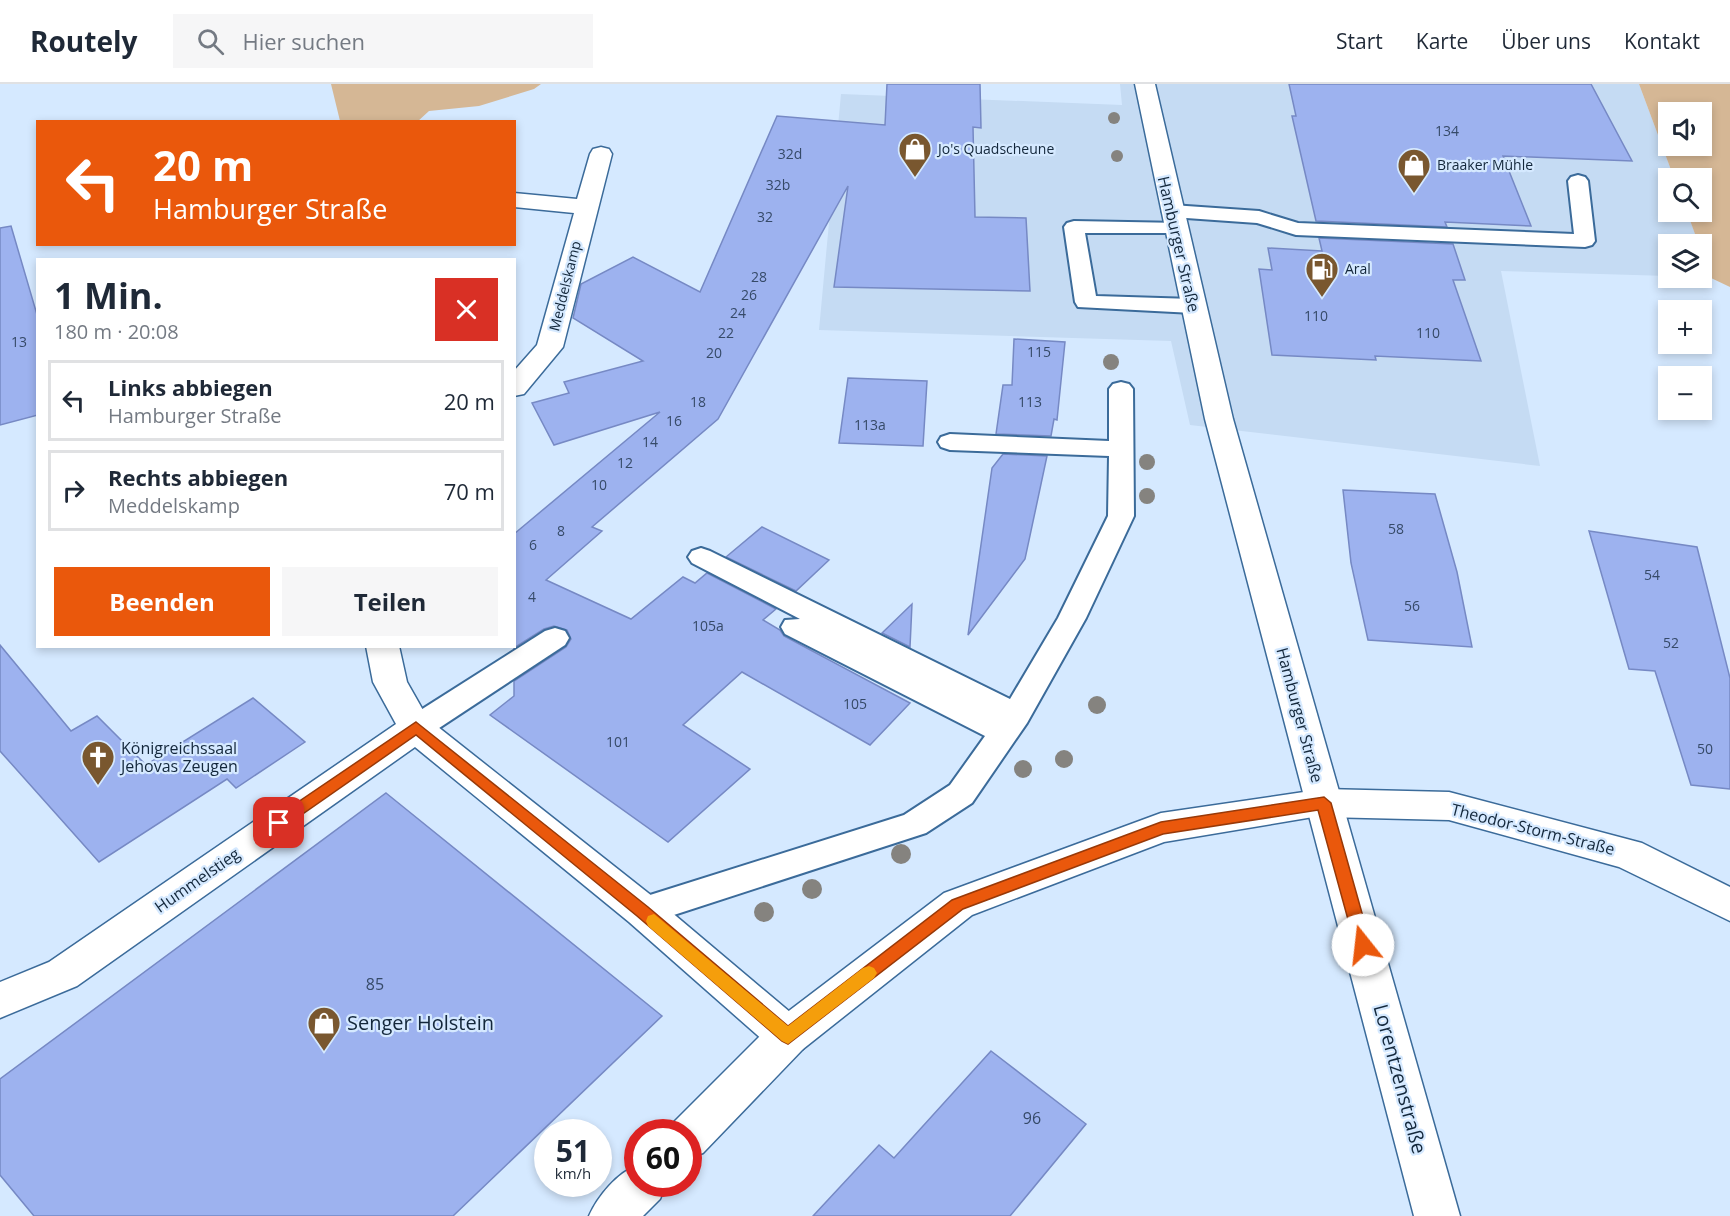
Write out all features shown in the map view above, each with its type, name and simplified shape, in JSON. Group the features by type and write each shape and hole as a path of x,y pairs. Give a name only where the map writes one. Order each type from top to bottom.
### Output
{"street":[{"name":"Hamburger Straße","path":"702,1124 788,1036 958,904 1161,828 1324,803 1219,419 1145,84"},
{"name":"Meddelskamp","path":"516,386 550,347 601,154"},
{"path":"516,200 586,207"},
{"path":"382,648 390,682 416,728 643,911 788,1036"},
{"name":"Hummelstieg","path":"0,1000 63,974 416,728"},
{"name":"Theodor-Storm-Straße","path":"1324,803 1449,806 1629,854 1730,905"},
{"name":"Lorentzenstraße","path":"1324,803 1437,1216"},
{"path":"612,1216 631,1197"}],"lane":[{"path":"1193,306 1086,302 1074,227 1174,219 1259,218 1296,229 1585,241 1578,181"},
{"path":"643,911 915,824 961,794 1010,723 1072,618 1120,516 1121,389"},
{"path":"950,442 1121,449"},
{"path":"701,557 1010,723"},
{"path":"795,627 1010,723"},
{"path":"416,728 555,638"}],"shaded area":[{"path":"331,84 541,84 534,89 479,106 429,111 419,120 340,120"},
{"path":"1120,84 1639,84 1658,135 1658,156 1666,156 1670,168 1658,168 1658,222 1691,222 1695,234 1658,234 1658,276 1501,271 1540,466 1190,425 1171,341 819,330 841,94 1122,105"},
{"path":"1639,84 1730,84 1730,287 1712,278 1712,234 1695,234 1691,222 1712,222 1712,168 1670,168 1666,156 1712,156 1712,102 1658,102 1658,135"}],"building":[{"path":"887,84 980,84 981,128 973,127 975,217 1026,218 1030,291 834,287 848,186 718,419 592,527 602,531 546,580 631,619 683,577 695,583 707,573 776,609 763,620 780,630 784,636 910,703 870,745 742,672 683,725 750,769 668,842 490,715 514,696 514,681 566,647 571,639 567,630 554,626 544,629 516,647 516,532 660,412 554,445 532,403 569,393 564,382 643,361 573,318 581,284 633,257 700,292 777,116 885,125"},
{"path":"1289,84 1591,84 1632,161 1503,156 1531,226 1445,222 1447,227 1316,221 1292,116 1296,116"},
{"path":"11,226 36,311 36,416 0,425 0,228"},
{"path":"1319,238 1453,244 1465,280 1453,280 1481,361 1375,356 1376,360 1272,355 1259,269 1272,270 1268,248 1322,251"},
{"path":"1014,339 1065,342 1057,420 1054,419 1051,436 996,434 1003,385 1012,385"},
{"path":"848,378 927,381 923,446 839,443"},
{"path":"1003,454 1047,456 1025,559 968,635 992,468"},
{"path":"1343,490 1435,494 1457,572 1472,647 1368,640 1351,563"},
{"path":"762,527 829,560 796,591 726,557"},
{"path":"1589,531 1697,547 1730,678 1730,789 1691,785 1655,671 1629,669"},
{"path":"912,604 910,647 882,633"},
{"path":"0,645 71,731 97,716 146,765 253,698 305,742 236,788 227,779 99,862 0,751"},
{"path":"386,793 662,1016 554,1119 534,1119 534,1138 453,1216 34,1216 0,1175 0,1079"},
{"path":"991,1051 1086,1124 1010,1216 813,1216 879,1145 894,1158"}],"slow traffic":[{"path":"654,921 788,1036 869,973"}],"place":[{"name":"Jo's Quadscheune","path":"915,178"},
{"name":"Braaker Mühle","path":"1414,194"},
{"name":"Aral","path":"1322,298"},
{"name":"Königreichssaal Jehovas Zeugen","path":"98,786"},
{"name":"Senger Holstein","path":"324,1052"}],"route":[{"path":"279,823 416,728 643,911 788,1036 958,904 1161,828 1190,822 1324,803 1363,945"}]}
